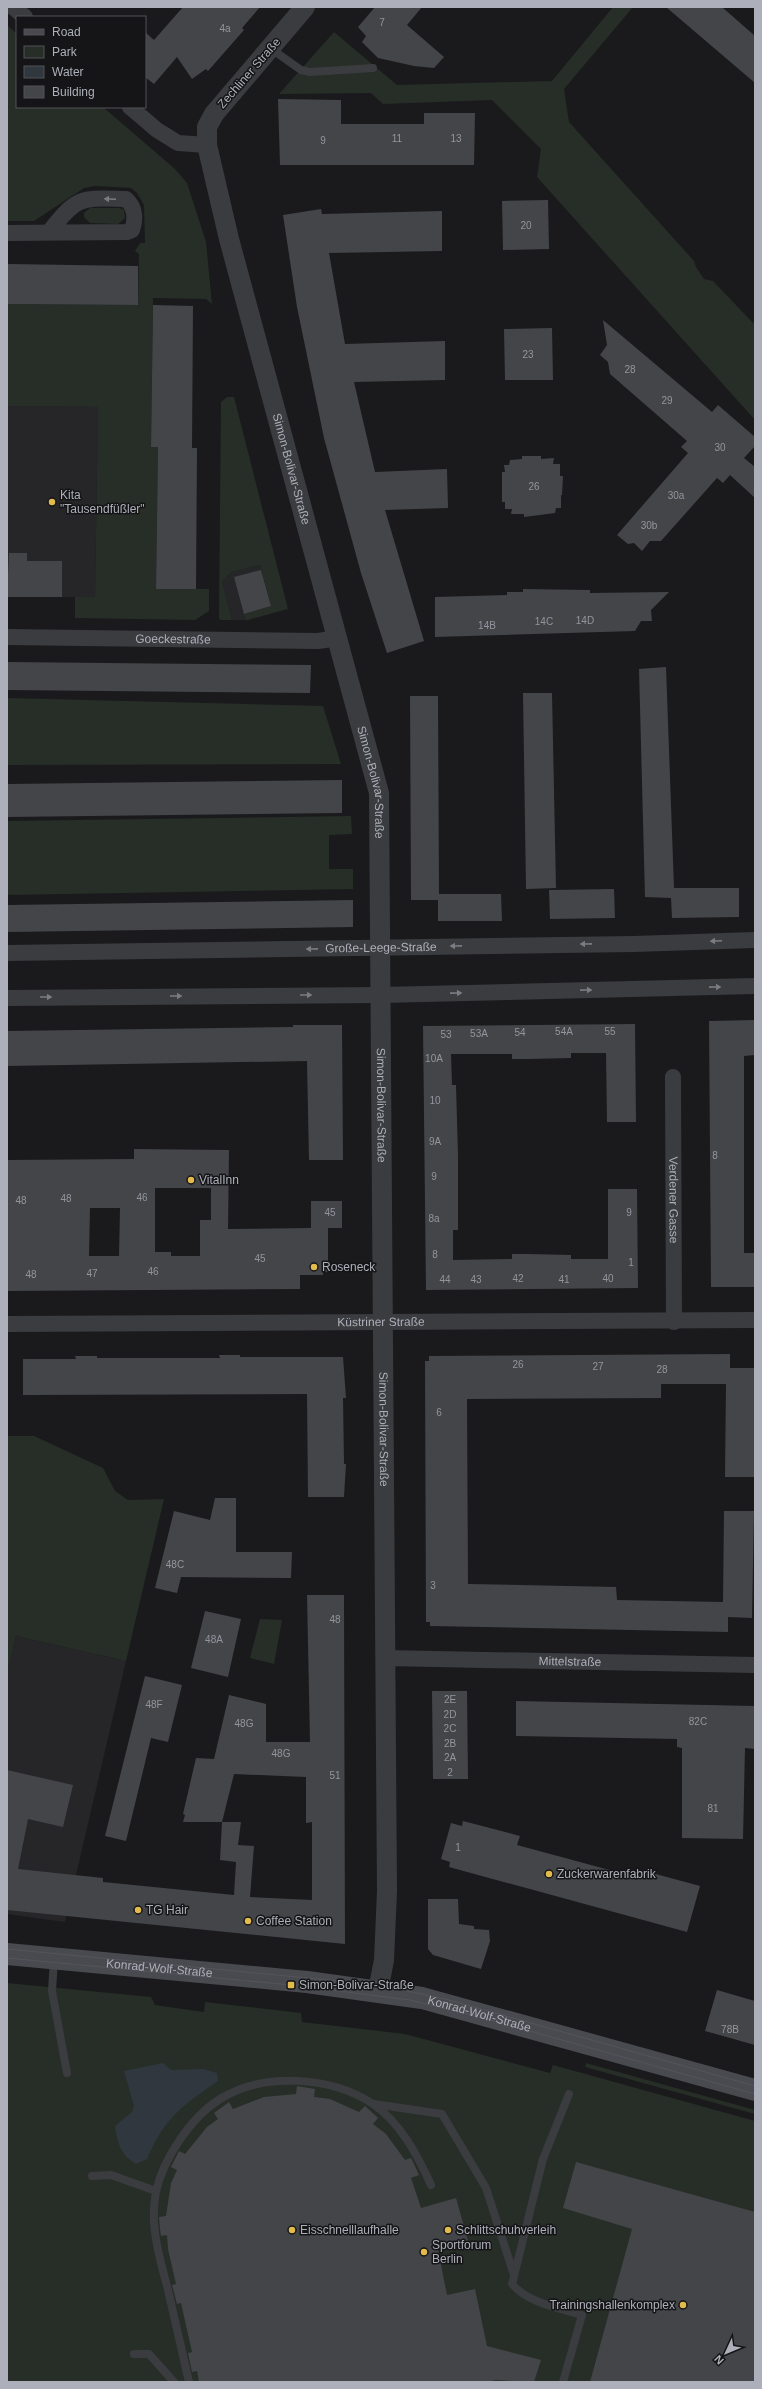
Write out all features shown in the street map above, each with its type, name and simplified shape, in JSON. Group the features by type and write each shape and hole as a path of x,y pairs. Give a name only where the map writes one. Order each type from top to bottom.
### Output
{"main road":[{"name":"Konrad-Wolf-Straße","path":"7,1954 378,1991 422,1998 755,2090"}],"street":[{"path":"13,7 24,16"},
{"name":"Zechliner Straße","path":"229,239 207,145 208,128 214,114 306,7"},
{"path":"131,108 157,130 178,143 207,145"},
{"path":"7,233 127,232 132,230 134,225 133,208 126,200 81,200 64,213 49,232"},
{"name":"Simon-Bolivar-Straße","path":"229,239 379,793 382,947 384,1658 387,1891 384,1960 378,1991"},
{"name":"Goeckestraße","path":"7,637 318,642 338,638"},
{"name":"Große-Leege-Straße","path":"7,953 634,944 755,940"},
{"path":"7,998 381,995 755,986"},
{"name":"Verdener Gasse","path":"673,1077 674,1322"},
{"name":"Küstriner Straße","path":"7,1324 674,1322 755,1320"},
{"name":"Mittelstraße","path":"384,1658 755,1665"}],"lane":[{"path":"270,48 302,70 310,72 373,68"},
{"path":"54,1959 52,1991 67,2073"},
{"path":"189,2382 158,2249 153,2214 156,2191 169,2155 202,2114 220,2099 238,2092 287,2080 309,2081 332,2086 374,2104 442,2114 486,2188 514,2272"},
{"path":"563,2382 582,2315 518,2292 512,2284 543,2159 569,2094"},
{"path":"374,2104 416,2152 431,2185"},
{"path":"92,2176 111,2175 156,2191"},
{"path":"134,2354 149,2354 174,2382"}],"shaded area":[{"name":"Kita \"Tausendfüßler\"","path":"7,406 98,407 95,597 7,597"},
{"path":"260,565 271,606 244,614 245,620 232,620 222,581 232,572"},
{"path":"16,1636 126,1661 65,1922 7,1914 7,1674"}],"green space":[{"path":"613,7 633,7 564,89 569,122 694,261 704,279 713,281 755,325 755,420 537,177 541,149 492,100 383,104 371,93 279,94 334,32 397,85 552,81"},
{"path":"7,25 16,33 16,108 104,108 175,169 187,183 206,242 212,304 206,299 153,298 151,447 158,447 156,588 209,589 209,611 195,620 75,618 75,597 95,597 98,407 7,406 7,304 138,305 139,254 135,251 140,243 145,243 144,205 137,193 131,188 95,186 84,188 34,221 7,221"},
{"path":"90,208 120,208 124,210 125,218 118,224 90,223 84,217 84,213"},
{"path":"227,397 234,397 288,609 248,620 245,620 244,614 271,606 260,565 232,572 222,581 232,620 220,620 219,617 221,402"},
{"path":"7,698 323,706 341,764 7,765"},
{"path":"351,816 352,834 329,835 329,869 353,869 353,889 7,895 7,821"},
{"path":"8,1436 34,1436 103,1468 115,1491 128,1500 164,1499 126,1661 16,1636 7,1674"},
{"path":"260,1619 282,1620 274,1664 250,1658"},
{"name":"Sportforum Berlin","path":"7,1983 151,1997 155,2005 204,2012 205,2002 301,2013 302,2022 405,2034 550,2073 553,2065 755,2121 755,2382 7,2382"},
{"path":"586,2063 755,2110 755,2114 585,2067"}],"water":[{"path":"163,2063 171,2070 203,2069 217,2073 218,2081 184,2106 168,2122 147,2159 136,2164 123,2152 117,2138 115,2126 132,2112 134,2106 124,2071"}],"building":[{"path":"183,7 260,7 242,28 244,30 208,71 206,69 192,79 177,57 154,84 146,78 146,33 154,40"},
{"path":"375,7 422,7 407,25 444,57 434,68 414,66 378,58 362,42 366,36 358,27"},
{"path":"666,7 722,7 755,36 755,83"},
{"path":"278,99 341,100 341,124 424,124 424,113 475,113 474,165 280,165"},
{"path":"548,200 549,249 503,250 502,201"},
{"path":"321,209 322,214 442,211 442,251 329,253 345,344 445,341 445,380 354,382 375,472 447,469 448,508 385,510 424,641 387,653 361,573 324,438 297,307 283,215"},
{"path":"7,264 138,266 138,305 7,304"},
{"path":"153,305 193,306 192,448 197,448 196,589 156,589 158,447 151,447"},
{"path":"603,320 712,412 718,405 755,437 755,446 744,458 755,467 755,498 730,475 723,483 717,478 661,541 650,541 642,551 634,543 628,544 617,535 688,453 681,447 687,441 610,374 608,362 600,355 607,345"},
{"path":"552,328 553,380 505,380 504,329"},
{"path":"522,456 541,456 541,459 554,458 553,464 560,464 560,476 563,476 561,508 556,508 555,513 524,517 524,514 511,514 512,509 505,509 505,502 502,502 502,472 505,472 504,465 509,465 510,460 522,459"},
{"path":"9,553 27,553 27,561 62,561 62,597 7,597"},
{"path":"261,570 271,606 244,614 234,577"},
{"path":"523,589 590,590 590,593 669,592 651,610 652,621 641,621 635,631 435,637 435,597 507,595 507,592 523,592"},
{"path":"7,662 311,665 310,693 7,690"},
{"path":"666,667 674,888 739,888 739,917 672,918 671,898 645,897 639,669"},
{"path":"523,693 552,693 556,888 526,889"},
{"path":"410,696 438,696 439,894 501,894 502,921 438,921 438,900 411,900"},
{"path":"342,780 342,813 7,817 7,784"},
{"path":"614,889 615,918 550,919 549,890"},
{"path":"353,900 353,927 7,932 7,905"},
{"path":"755,1020 755,1055 744,1056 744,1253 755,1253 755,1287 711,1287 709,1021"},
{"path":"635,1024 636,1122 607,1122 606,1053 571,1053 571,1058 528,1059 512,1059 512,1054 451,1054 452,1085 456,1085 458,1155 458,1230 453,1230 453,1260 512,1259 512,1254 571,1255 571,1259 608,1259 608,1189 637,1189 638,1288 426,1290 423,1026"},
{"path":"293,1025 342,1025 343,1160 309,1160 307,1061 7,1066 7,1031 293,1027"},
{"path":"134,1149 229,1150 228,1229 311,1228 311,1201 342,1201 342,1228 328,1228 328,1272 323,1272 323,1275 300,1275 300,1289 7,1291 7,1160 134,1159","holes":["155,1188 211,1188 211,1220 200,1220 200,1256 171,1256 171,1252 155,1252","90,1208 120,1208 119,1256 89,1256"]},
{"path":"730,1354 730,1368 755,1368 754,1477 725,1477 726,1384 661,1384 661,1398 467,1399 468,1584 616,1587 617,1600 723,1602 724,1511 754,1511 752,1618 728,1617 728,1632 430,1626 430,1622 426,1622 425,1361 429,1361 429,1356"},
{"path":"219,1355 240,1355 240,1357 343,1357 346,1398 343,1398 344,1464 346,1464 344,1497 308,1497 307,1394 23,1395 23,1359 76,1359 75,1356 97,1356 97,1358 220,1358"},
{"path":"215,1498 236,1498 236,1552 292,1552 291,1578 181,1577 177,1593 155,1588 174,1511 210,1520"},
{"path":"307,1595 344,1595 345,1944 7,1910 7,1770 73,1785 63,1827 28,1819 18,1869 103,1878 103,1882 234,1895 236,1862 220,1860 222,1822 183,1822 185,1815 183,1814 196,1758 214,1759 229,1695 266,1704 266,1742 310,1742","holes":["234,1774 306,1777 306,1823 312,1822 312,1900 250,1897 254,1846 238,1845 241,1822 222,1822"]},
{"path":"205,1611 241,1619 228,1677 191,1668"},
{"path":"145,1676 182,1685 168,1742 151,1738 126,1841 105,1836"},
{"path":"432,1691 467,1691 468,1779 433,1779"},
{"path":"516,1701 755,1706 755,1749 745,1748 743,1839 682,1838 682,1748 677,1747 677,1739 516,1736"},
{"name":"Zuckerwarenfabrik","path":"463,1821 520,1836 517,1845 639,1878 641,1870 700,1886 687,1932 449,1867 450,1862 441,1859 451,1823 462,1826"},
{"path":"428,1899 458,1899 459,1924 474,1926 474,1929 489,1930 490,1941 481,1969 433,1955 428,1949"},
{"path":"717,1990 755,2001 755,2045 705,2031"},
{"name":"Eisschnelllaufhalle","path":"297,2086 315,2089 314,2097 330,2099 359,2112 365,2106 378,2118 373,2124 386,2134 405,2160 411,2158 414,2164 419,2175 411,2178 421,2208 456,2198 468,2241 438,2250 447,2295 475,2289 487,2346 541,2360 534,2382 496,2380 488,2382 199,2382 197,2371 192,2372 188,2353 192,2352 181,2303 177,2304 172,2285 176,2284 168,2249 167,2235 161,2236 160,2229 159,2217 166,2216 171,2183 177,2170 171,2167 179,2151 185,2154 207,2127 218,2119 214,2113 229,2102 233,2109 264,2097 296,2094"},
{"name":"Trainingshallenkomplex","path":"576,2162 755,2212 755,2382 590,2382 632,2229 563,2208"}],"tram line":[{"path":"7,1949 389,1987 449,2000 755,2086"},
{"path":"7,1958 291,1985 410,2000 487,2019 755,2094"}],"place":[{"name":"Kita \"Tausendfüßler\"","path":"52,502"},
{"name":"VitalInn","path":"191,1180"},
{"name":"Roseneck","path":"314,1267"},
{"name":"Zuckerwarenfabrik","path":"549,1874"},
{"name":"TG Hair","path":"138,1910"},
{"name":"Coffee Station","path":"248,1921"},
{"name":"Simon-Bolivar-Straße","path":"291,1985"},
{"name":"Eisschnelllaufhalle","path":"292,2230"},
{"name":"Schlittschuhverleih","path":"448,2230"},
{"name":"Sportforum Berlin","path":"424,2252"},
{"name":"Trainingshallenkomplex","path":"683,2305"}]}
